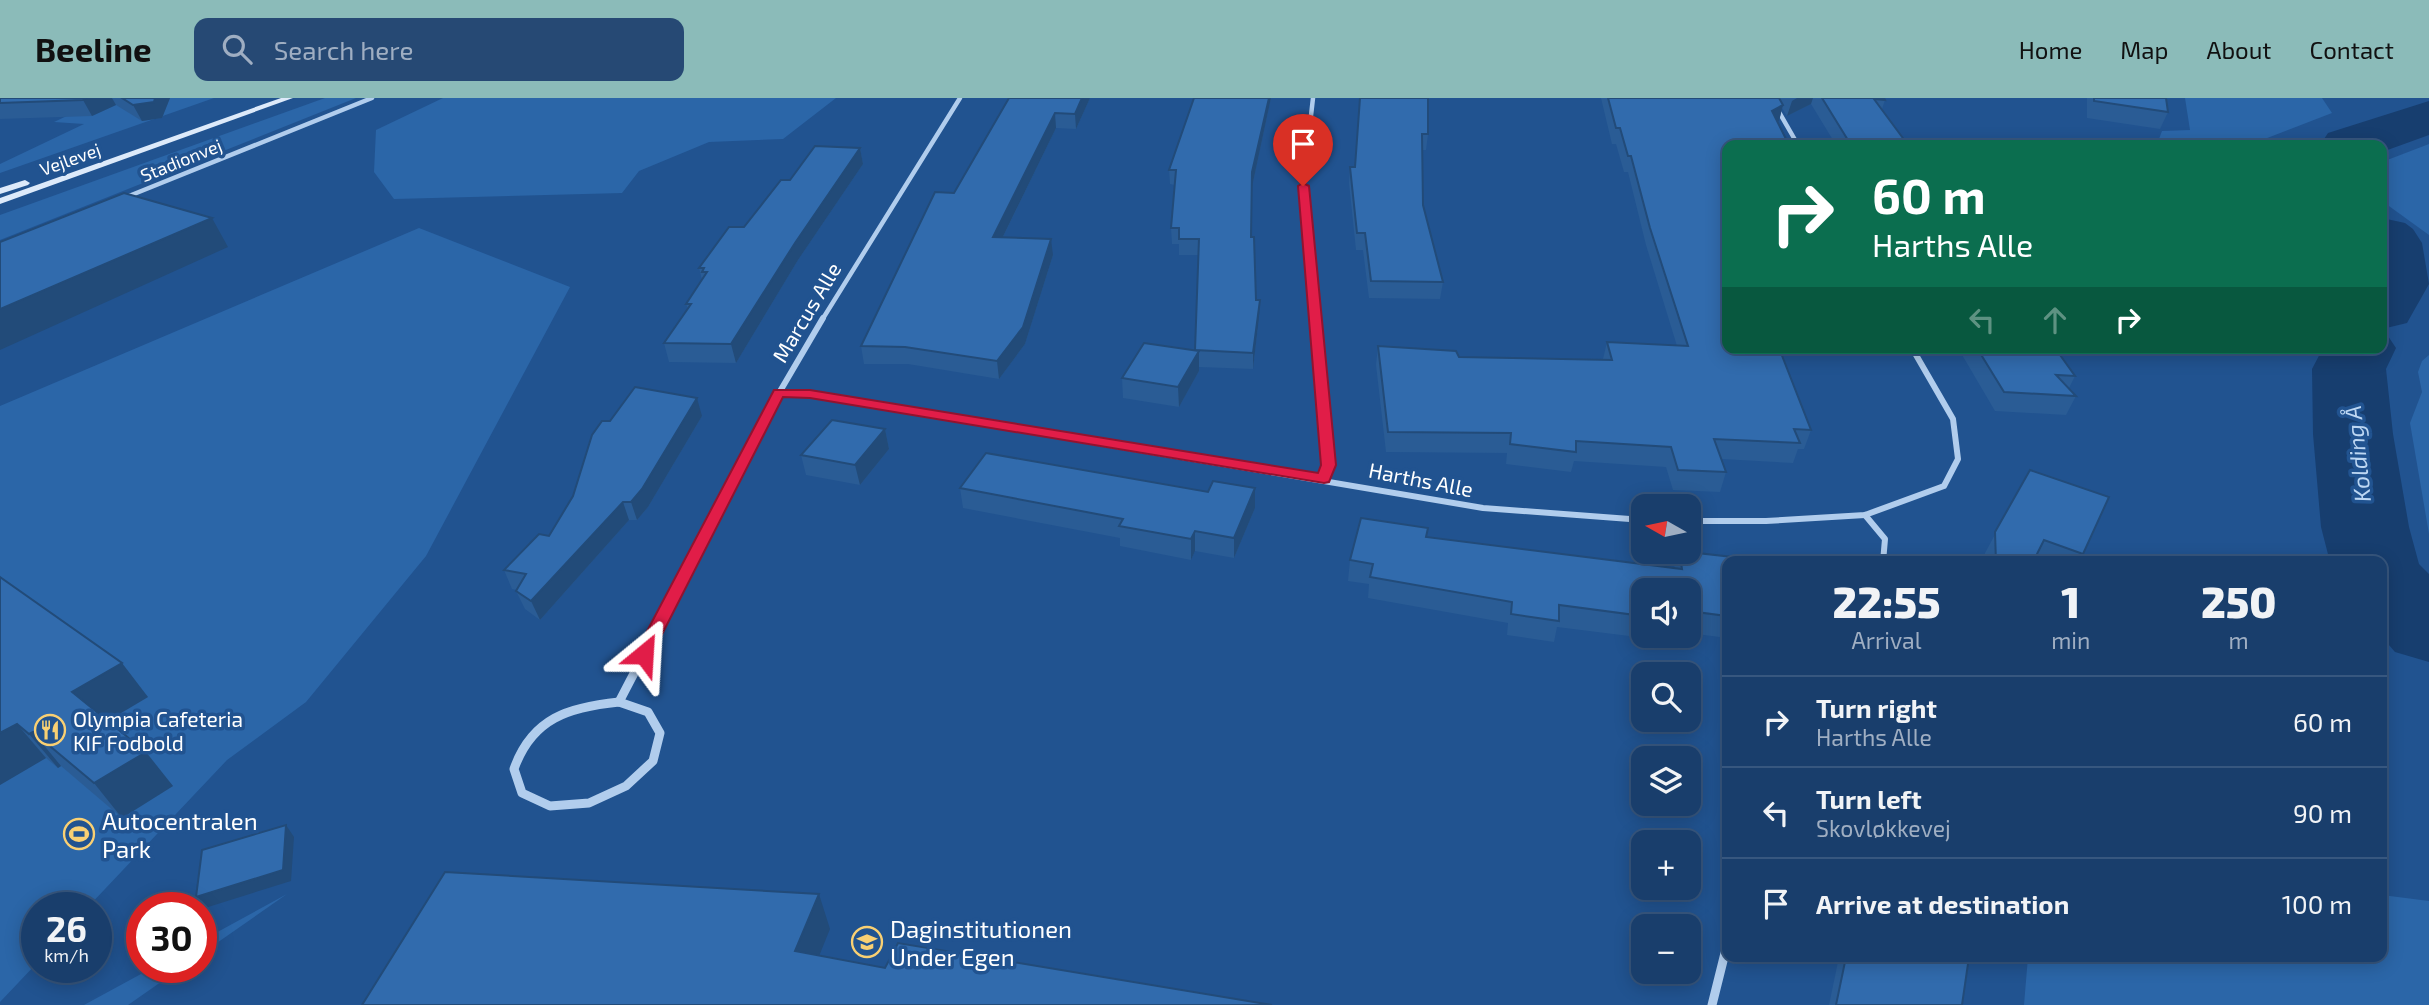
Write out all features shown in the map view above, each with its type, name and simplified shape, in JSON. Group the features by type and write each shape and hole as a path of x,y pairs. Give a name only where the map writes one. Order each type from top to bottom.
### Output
{"main road":[{"name":"Vejlevej","path":"0,201 289,98"},
{"name":"Vejlevej","path":"0,191 150,146"}],"street":[{"name":"Stadionvej","path":"116,201 372,98"},
{"name":"Marcus Alle","path":"619,702 779,393 842,285 960,98"},
{"path":"1313,98 1303,186 1329,465 1324,478"},
{"path":"1771,98 1795,140"},
{"path":"1701,521 1766,521 1865,515 1944,486 1958,459 1953,419 1915,354"},
{"name":"Harths Alle","path":"779,393 810,394 1324,478 1483,508 1631,519"},
{"path":"1865,515 1885,539 1884,556"},
{"path":"619,702 648,712 660,733 653,761 626,786 589,803 550,806 522,793 514,769 525,743 550,720 584,705 619,702"},
{"path":"1712,1005 1723,962"}],"shaded area":[{"path":"105,98 214,98 0,173 0,164 84,124 54,122"},
{"path":"325,98 356,98 0,240 0,215"},
{"path":"443,98 836,98 783,139 709,142 639,171 622,193 394,199 374,172 376,130"},
{"path":"2185,98 2322,98 2332,113 2262,140 2159,139 2162,131 2190,130"},
{"path":"2429,144 2429,235 2387,205 2387,160"},
{"path":"419,228 570,287 426,556 306,702 227,760 102,892 21,892 21,980 0,1002 0,406"},
{"path":"2429,355 2429,534 2410,423 2422,392 2418,372 2422,361"},
{"path":"287,894 217,943 217,932"},
{"path":"2387,896 2429,901 2429,1005 2024,1005 2028,962 2387,962"},
{"path":"126,982 160,983 128,1005 84,1005"}],"building":[{"path":"0,98 86,98 0,103"},
{"path":"122,98 155,98 154,102 133,105"},
{"path":"1009,98 1082,98 1075,114 1055,113 993,237 1051,239 1023,327 997,361 905,347 861,346 935,192 954,193"},
{"path":"1194,98 1269,98 1252,172 1251,237 1254,237 1256,300 1260,300 1253,353 1195,350 1199,239 1179,239 1179,228 1171,228 1176,170 1169,170"},
{"path":"1360,98 1428,98 1428,134 1422,134 1423,205 1443,282 1371,281 1365,233 1357,233 1350,167 1355,167"},
{"path":"1608,98 1779,98 1783,105 1772,111 1786,140 1722,140 1722,354 1781,354 1811,430 1794,429 1800,443 1714,439 1726,472 1678,470 1671,447 1576,441 1576,452 1510,444 1511,433 1388,432 1378,346 1456,351 1459,357 1612,360 1607,342 1688,346 1650,228 1631,156 1628,156 1620,128 1616,128"},
{"path":"1822,98 1884,98 1885,100 1874,99 1904,140 1848,140"},
{"path":"2094,98 2166,98 2168,112 2094,101"},
{"path":"815,146 860,148 731,344 664,343 691,304 686,304 707,272 702,272 704,268 699,268 729,227 744,227 781,180 790,180"},
{"path":"124,193 212,218 0,309 0,242"},
{"path":"1144,343 1199,351 1178,387 1122,378"},
{"path":"1981,354 2059,354 2075,376 2056,375 2076,396 2004,392"},
{"path":"635,387 697,398 642,489 631,502 623,502 531,601 516,591 526,574 504,570 539,534 549,536 573,496 592,435 602,421 610,421"},
{"path":"832,420 885,429 855,465 801,455"},
{"path":"986,453 1208,492 1213,481 1255,488 1234,538 1195,531 1191,539 1119,526 1123,519 960,488"},
{"path":"2030,470 2109,497 2083,554 2044,540 2036,556 1996,556 1995,532"},
{"path":"1361,518 1428,528 1426,537 1631,564 1682,569 1681,564 1701,564 1701,553 1723,556 1722,615 1701,613 1701,578 1631,578 1631,614 1559,605 1559,621 1511,614 1512,602 1370,577 1373,564 1350,560"},
{"path":"0,577 122,663 72,692 146,752 94,783 33,732 29,734 17,724 0,733"},
{"path":"286,825 283,870 212,892 197,892 202,850"},
{"path":"445,872 819,894 795,951 885,968 898,943 1272,1005 362,1005"},
{"path":"1845,962 1968,962 1962,1005 1836,1005"}],"waterway":[{"name":"Kolding Å","path":"2362,140 2429,117"},
{"name":"Kolding Å","path":"2387,241 2390,243 2395,284 2387,299"},
{"name":"Kolding Å","path":"2357,354 2349,369 2353,434 2365,527 2373,556"},
{"name":"Kolding Å","path":"2387,586 2429,629"}],"place":[{"name":"Olympia Cafeteria KIF Fodbold","path":"50,730"},
{"name":"Autocentralen Park","path":"79,834"},
{"name":"Daginstitutionen Under Egen","path":"867,942"}],"route":[{"path":"644,654 779,393 810,394 1324,478 1329,465 1303,186"}]}
